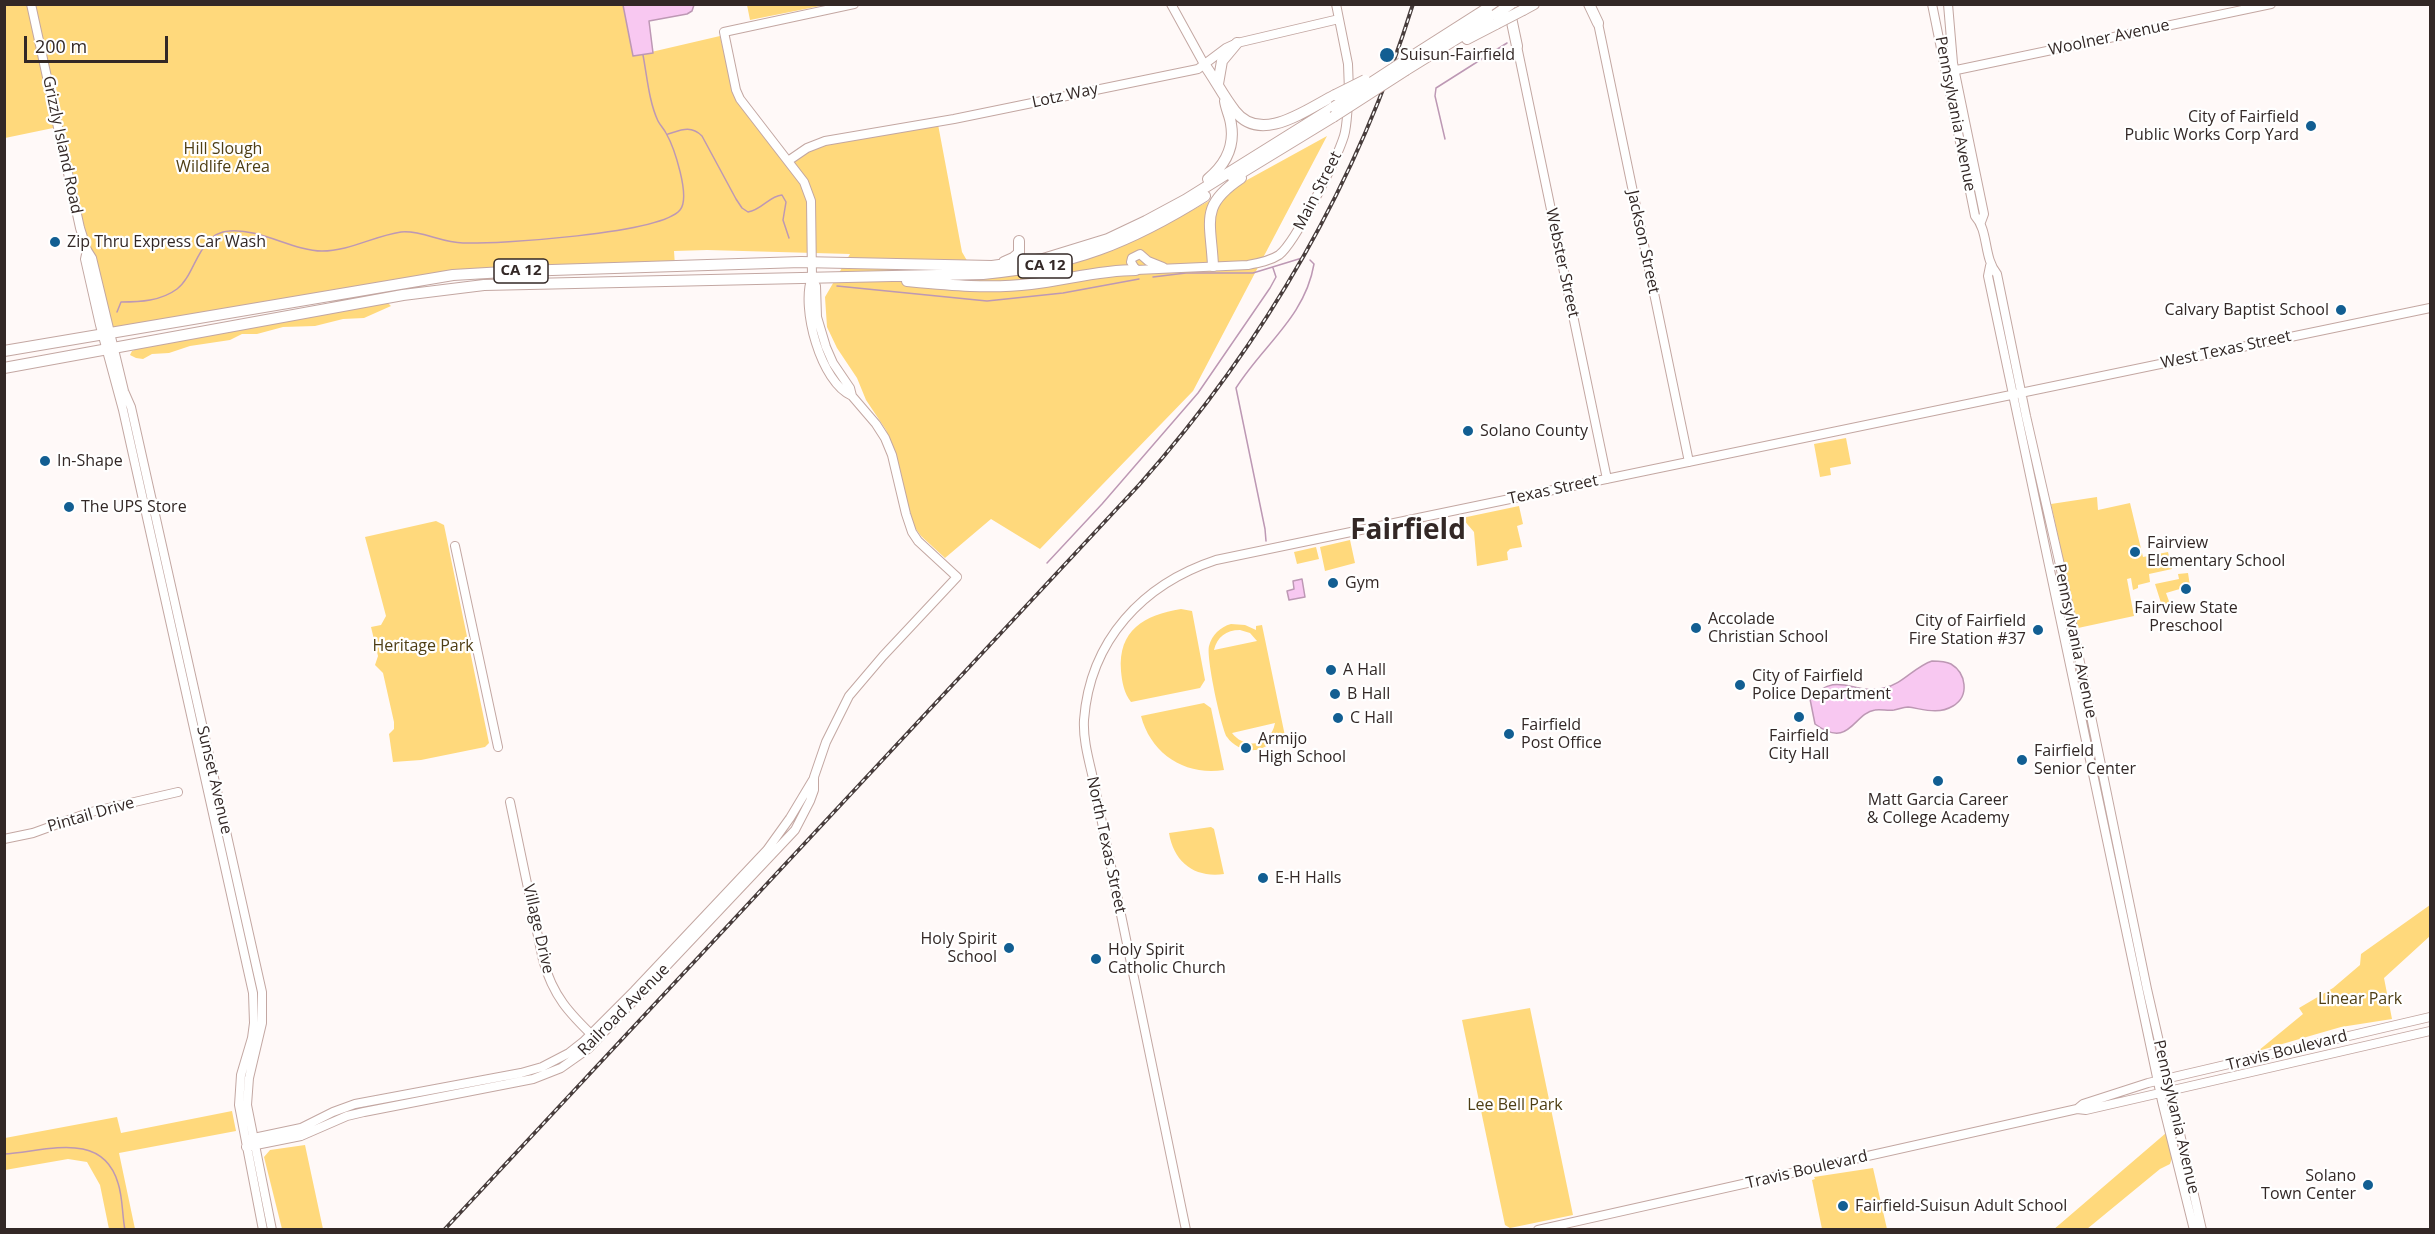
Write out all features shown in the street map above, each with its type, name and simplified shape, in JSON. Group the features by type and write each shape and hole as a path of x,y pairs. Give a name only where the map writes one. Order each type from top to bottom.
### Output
{"highway":[{"path":"1510,4 1517,46"},
{"name":"CA 12","path":"4,351 453,275 812,262 992,266 1032,261 1108,239 1171,207 1334,106 1430,53 1510,4"},
{"path":"1430,53 1494,12 1523,10 1534,4"},
{"path":"1589,4 1598,23"},
{"path":"1598,4 1598,23"},
{"path":"1218,84 1222,61 1237,43"},
{"path":"1204,64 1225,98 1241,117 1249,122 1266,125 1334,106 1405,66"},
{"path":"1171,207 1215,174 1225,160 1232,136 1225,98"},
{"name":"CA 12","path":"4,368 403,295 484,285 812,278 1003,272 1035,268 1077,258 1112,246 1152,228 1254,166 1334,106"},
{"path":"1213,266 1210,219 1213,203 1223,191 1254,166"},
{"path":"992,266 1017,256 1019,241 1022,250 1028,255 1052,256"},
{"path":"871,276 938,284 992,287 1033,284 1099,272 1136,270"}],"main road":[{"name":"Grizzly Island Road","path":"31,4 87,250 87,269 106,334"},
{"path":"852,396 850,388 833,363 824,342 816,311 816,286 812,278 810,195 804,182 740,99 736,90 724,32 854,4"},
{"path":"1171,4 1204,64"},
{"name":"Main Street","path":"1163,267 1148,261 1140,254 1132,258 1131,262 1136,270 1248,265 1273,258 1292,240 1340,146 1346,124 1350,75 1336,4"},
{"name":"Pennsylvania Avenue","path":"1932,4 1951,71 1975,216 1981,222 1990,266 1988,276 2036,479 2160,1094 2194,1230"},
{"name":"Pennsylvania Avenue","path":"1948,4 1951,71"},
{"name":"Woolner Avenue","path":"1951,71 2271,4"},
{"name":"Lotz Way","path":"788,161 807,148 825,141 1010,108 1198,69 1226,48 1237,43 1339,20"},
{"name":"Jackson Street","path":"1598,23 1689,462"},
{"name":"Webster Street","path":"1517,46 1607,479"},
{"name":"Grizzly Island Road","path":"87,250 92,258 106,334"},
{"name":"Grizzly Island Road","path":"87,269 92,271 95,286 99,290"},
{"path":"812,278 808,286 813,332 818,349 830,374 844,393 852,396"},
{"name":"West Texas Street","path":"2017,394 2430,308"},
{"path":"813,332 817,331 824,342"},
{"name":"Sunset Avenue","path":"106,334 131,407 262,992 262,1023 247,1095 249,1143 263,1230"},
{"name":"Pennsylvania Avenue","path":"2017,394 2026,459 2038,482 2041,494 2045,496 2147,989 2202,1230"},
{"name":"Texas Street","path":"1110,638 1125,617 1155,589 1197,566 1216,560 2017,394"},
{"name":"Railroad Avenue","path":"249,1143 302,1136 347,1116 364,1112 533,1079 575,1059 766,850 790,818 814,777 826,742 849,696 957,577 918,541 912,532 885,438 852,396"},
{"path":"455,546 498,747"},
{"name":"North Texas Street","path":"1110,638 1089,690 1084,721 1087,750 1186,1230"},
{"name":"Pintail Drive","path":"4,839 33,833 91,812 178,792"},
{"name":"Village Drive","path":"510,802 543,960 550,982 564,1007 595,1037"},
{"name":"Travis Boulevard","path":"2076,1109 2083,1104 2158,1081 2430,1017"},
{"name":"Travis Boulevard","path":"1538,1230 2076,1109 2086,1110 2171,1092 2430,1031"},
{"name":"Sunset Avenue","path":"249,1143 272,1230"}],"green space":[{"path":"747,4 825,5 750,20"},
{"name":"Hill Slough Wildlife Area","path":"5,5 636,5 647,53 720,36 730,80 788,155 820,138 937,119 962,252 976,276 1158,229 1327,136 1193,391 1040,549 991,519 945,558 921,536 908,518 894,452 886,430 866,400 857,378 837,348 827,327 825,297 850,254 674,251 675,266 483,273 110,333 58,127 5,138"},
{"path":"388,303 391,306 364,318 343,319 315,326 283,327 257,334 242,334 230,340 190,346 169,353 152,354 143,359 130,355 132,351 140,348"},
{"path":"1846,438 1851,464 1830,468 1831,475 1820,477 1814,444"},
{"path":"2097,497 2098,510 2130,503 2143,557 2168,552 2172,569 2149,574 2150,582 2138,585 2138,588 2133,590 2131,578 2127,579 2134,616 2078,628 2051,504"},
{"path":"1519,506 1523,524 1517,526 1522,547 1510,549 1507,552 1508,560 1477,566 1474,532 1462,518"},
{"name":"Heritage Park","path":"436,521 444,525 489,743 485,747 421,760 393,762 389,734 394,729 394,722 383,673 375,665 378,656 371,627 381,625 386,616 365,537"},
{"path":"1350,540 1355,563 1325,571 1320,547"},
{"path":"1316,547 1319,559 1297,564 1294,552"},
{"path":"2188,573 2190,586 2166,593 2170,604 2162,606 2155,584 2179,579 2178,574"},
{"path":"1181,609 1192,611 1205,680 1200,688 1131,702 1124,687 1121,671 1121,657 1129,635 1145,620"},
{"path":"1227,625 1245,625 1256,630 1256,626 1262,625 1285,736 1279,738 1278,734 1269,744 1256,750 1240,748 1227,737 1218,707 1209,646 1214,635","holes":["1240,630 1250,633 1257,641 1214,650 1217,641 1223,635 1230,631","1275,723 1268,737 1257,743 1244,742 1232,733"]},
{"path":"1204,703 1211,708 1224,770 1196,769 1172,760 1153,741 1141,716"},
{"path":"1211,827 1214,829 1224,874 1204,874 1188,866 1176,853 1169,833"},
{"name":"Linear Park","path":"2430,905 2430,936 2384,978 2392,1019 2341,1027 2258,1051 2303,1014 2299,1008 2333,988 2360,965 2361,954"},
{"name":"Lee Bell Park","path":"1530,1008 1573,1215 1510,1228 1505,1225 1462,1020"},
{"path":"232,1111 236,1131 119,1153 135,1229 109,1229 100,1185 87,1162 68,1159 5,1170 5,1138 117,1117 121,1133"},
{"path":"2166,1133 2172,1158 2170,1164 2160,1169 2087,1229 2053,1230"},
{"path":"305,1145 323,1229 282,1229 264,1157 270,1150"},
{"name":"Fairfield-Suisun Adult School","path":"1873,1168 1887,1229 1822,1229 1812,1180 1815,1179 1814,1177"}],"shaded area":[{"path":"623,5 694,5 692,11 687,14 649,21 653,53 633,56"},
{"path":"1302,579 1305,597 1289,600 1287,591 1294,589 1293,581"},
{"path":"1932,661 1951,664 1963,679 1964,691 1953,706 1936,711 1908,707 1875,710 1861,717 1844,732 1827,731 1815,724 1810,699 1820,690 1838,684 1873,690 1884,688 1897,683"}],"waterway":[{"path":"1445,139 1435,96 1436,88 1507,43"},
{"path":"117,312 121,302 157,298 177,289 210,239 219,233 229,231 252,233 322,251 342,249 401,232 455,242 509,242 612,231 666,218 680,210 683,204 683,184 673,149 652,106 643,55"},
{"path":"668,134 690,129 702,136 736,199 748,212 782,195 786,202 783,220 789,238"},
{"path":"1153,277 1186,273 1253,273 1302,258"},
{"path":"1266,541 1236,388 1282,330 1302,300 1314,264 1310,260"},
{"path":"1047,563 1102,504 1198,393 1270,288 1276,277 1273,268"},
{"path":"837,286 987,301 1063,293 1139,279"},
{"path":"4,1154 70,1148 99,1155 110,1166 118,1183 125,1230"}],"railway":[{"path":"444,1230 1139,485 1184,432 1226,376 1302,260 1364,135 1390,71 1413,4"}],"place":[{"name":"Suisun-Fairfield","path":"1387,55"},
{"name":"City of Fairfield Public Works Corp Yard","path":"2311,126"},
{"name":"Zip Thru Express Car Wash","path":"55,242"},
{"name":"Calvary Baptist School","path":"2341,310"},
{"name":"Solano County","path":"1468,431"},
{"name":"In-Shape","path":"45,461"},
{"name":"The UPS Store","path":"69,507"},
{"name":"Fairview Elementary School","path":"2135,552"},
{"name":"Gym","path":"1333,583"},
{"name":"Fairview State Preschool","path":"2186,589"},
{"name":"Accolade Christian School","path":"1696,628"},
{"name":"City of Fairfield Fire Station #37","path":"2038,630"},
{"name":"A Hall","path":"1331,670"},
{"name":"City of Fairfield Police Department","path":"1740,685"},
{"name":"B Hall","path":"1335,694"},
{"name":"Fairfield City Hall","path":"1799,717"},
{"name":"C Hall","path":"1338,718"},
{"name":"Fairfield Post Office","path":"1509,734"},
{"name":"Armijo High School","path":"1246,748"},
{"name":"Fairfield Senior Center","path":"2022,760"},
{"name":"Matt Garcia Career & College Academy","path":"1938,781"},
{"name":"E-H Halls","path":"1263,878"},
{"name":"Holy Spirit School","path":"1009,948"},
{"name":"Holy Spirit Catholic Church","path":"1096,959"},
{"name":"Solano Town Center","path":"2368,1185"},
{"name":"Fairfield-Suisun Adult School","path":"1843,1206"}],"district":[{"name":"Fairfield","path":"1408,531"}]}
